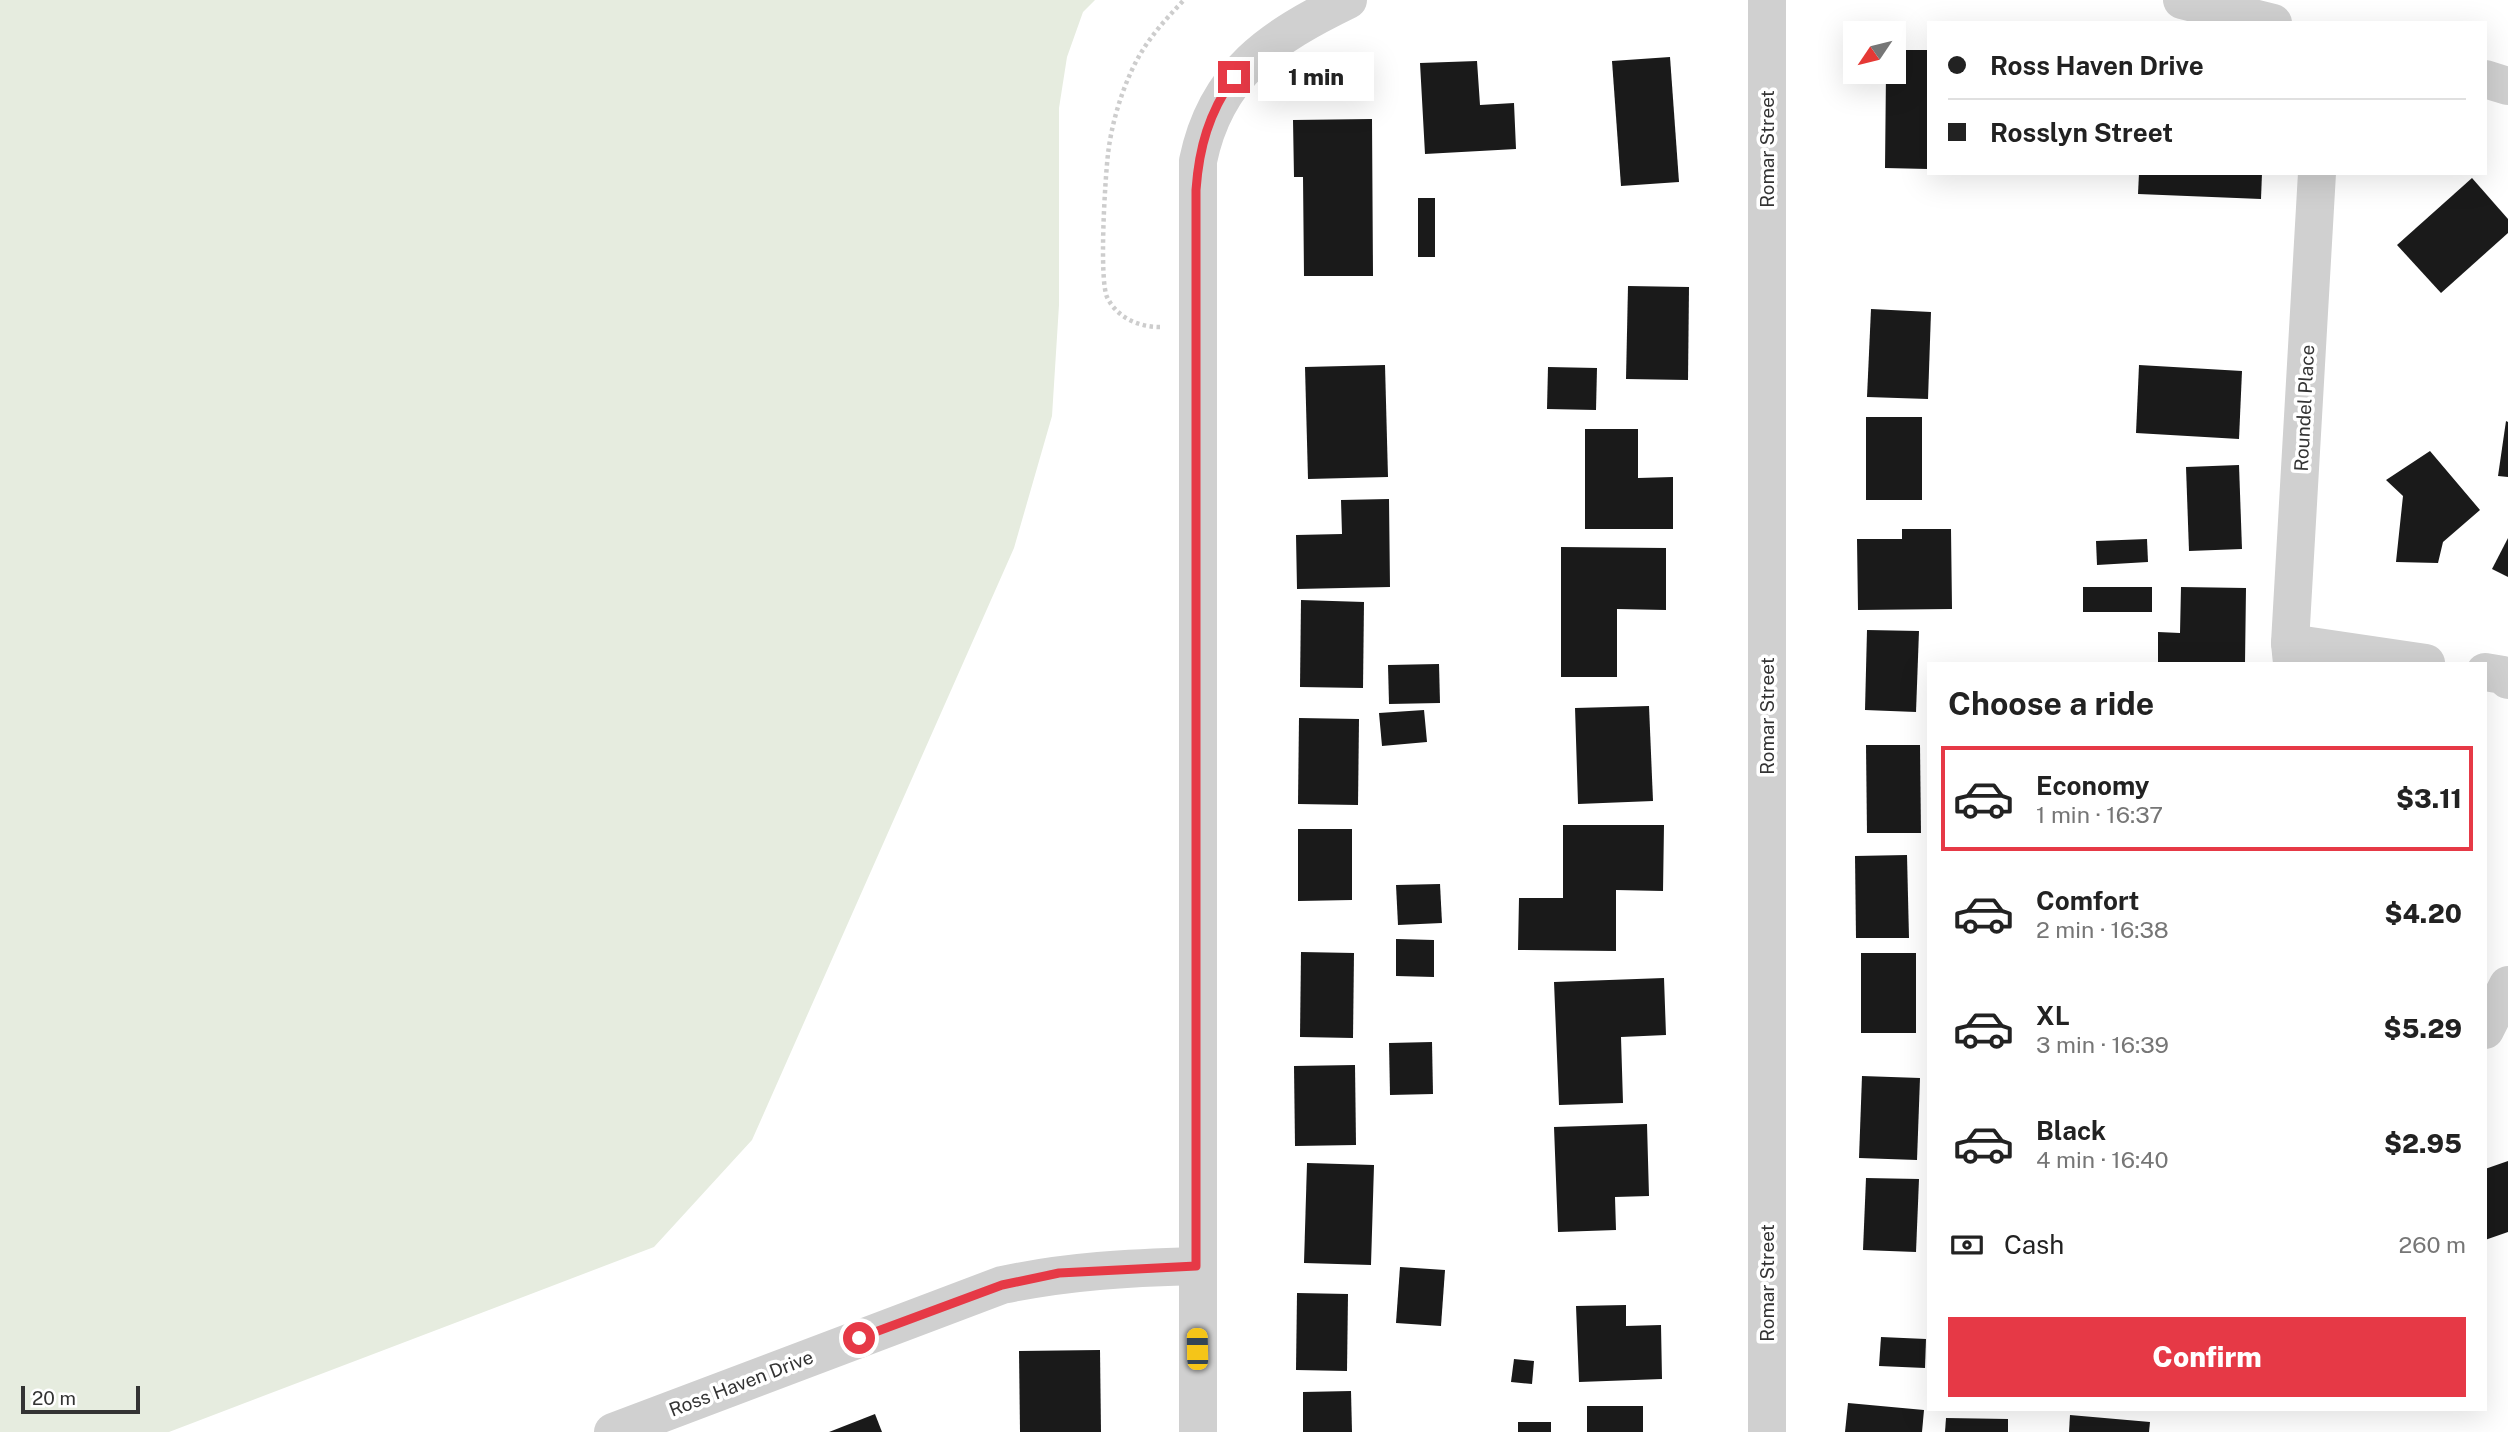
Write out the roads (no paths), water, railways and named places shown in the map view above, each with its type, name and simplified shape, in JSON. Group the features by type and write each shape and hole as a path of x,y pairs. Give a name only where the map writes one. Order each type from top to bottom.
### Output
{"street":[{"path":"1198,1432 1198,161 1203,136 1219,99 1254,57 1278,39 1348,0"},
{"name":"Romar Street","path":"1767,0 1767,1432"},
{"path":"2182,0 2265,21"},
{"path":"2487,80 2508,86"},
{"name":"Roundel Place","path":"2317,175 2291,653 2412,662"},
{"path":"2487,672 2503,675 2508,680"},
{"path":"2487,1026 2508,985"},
{"name":"Ross Haven Drive","path":"613,1432 1002,1285 1099,1268 1196,1266"}]}
